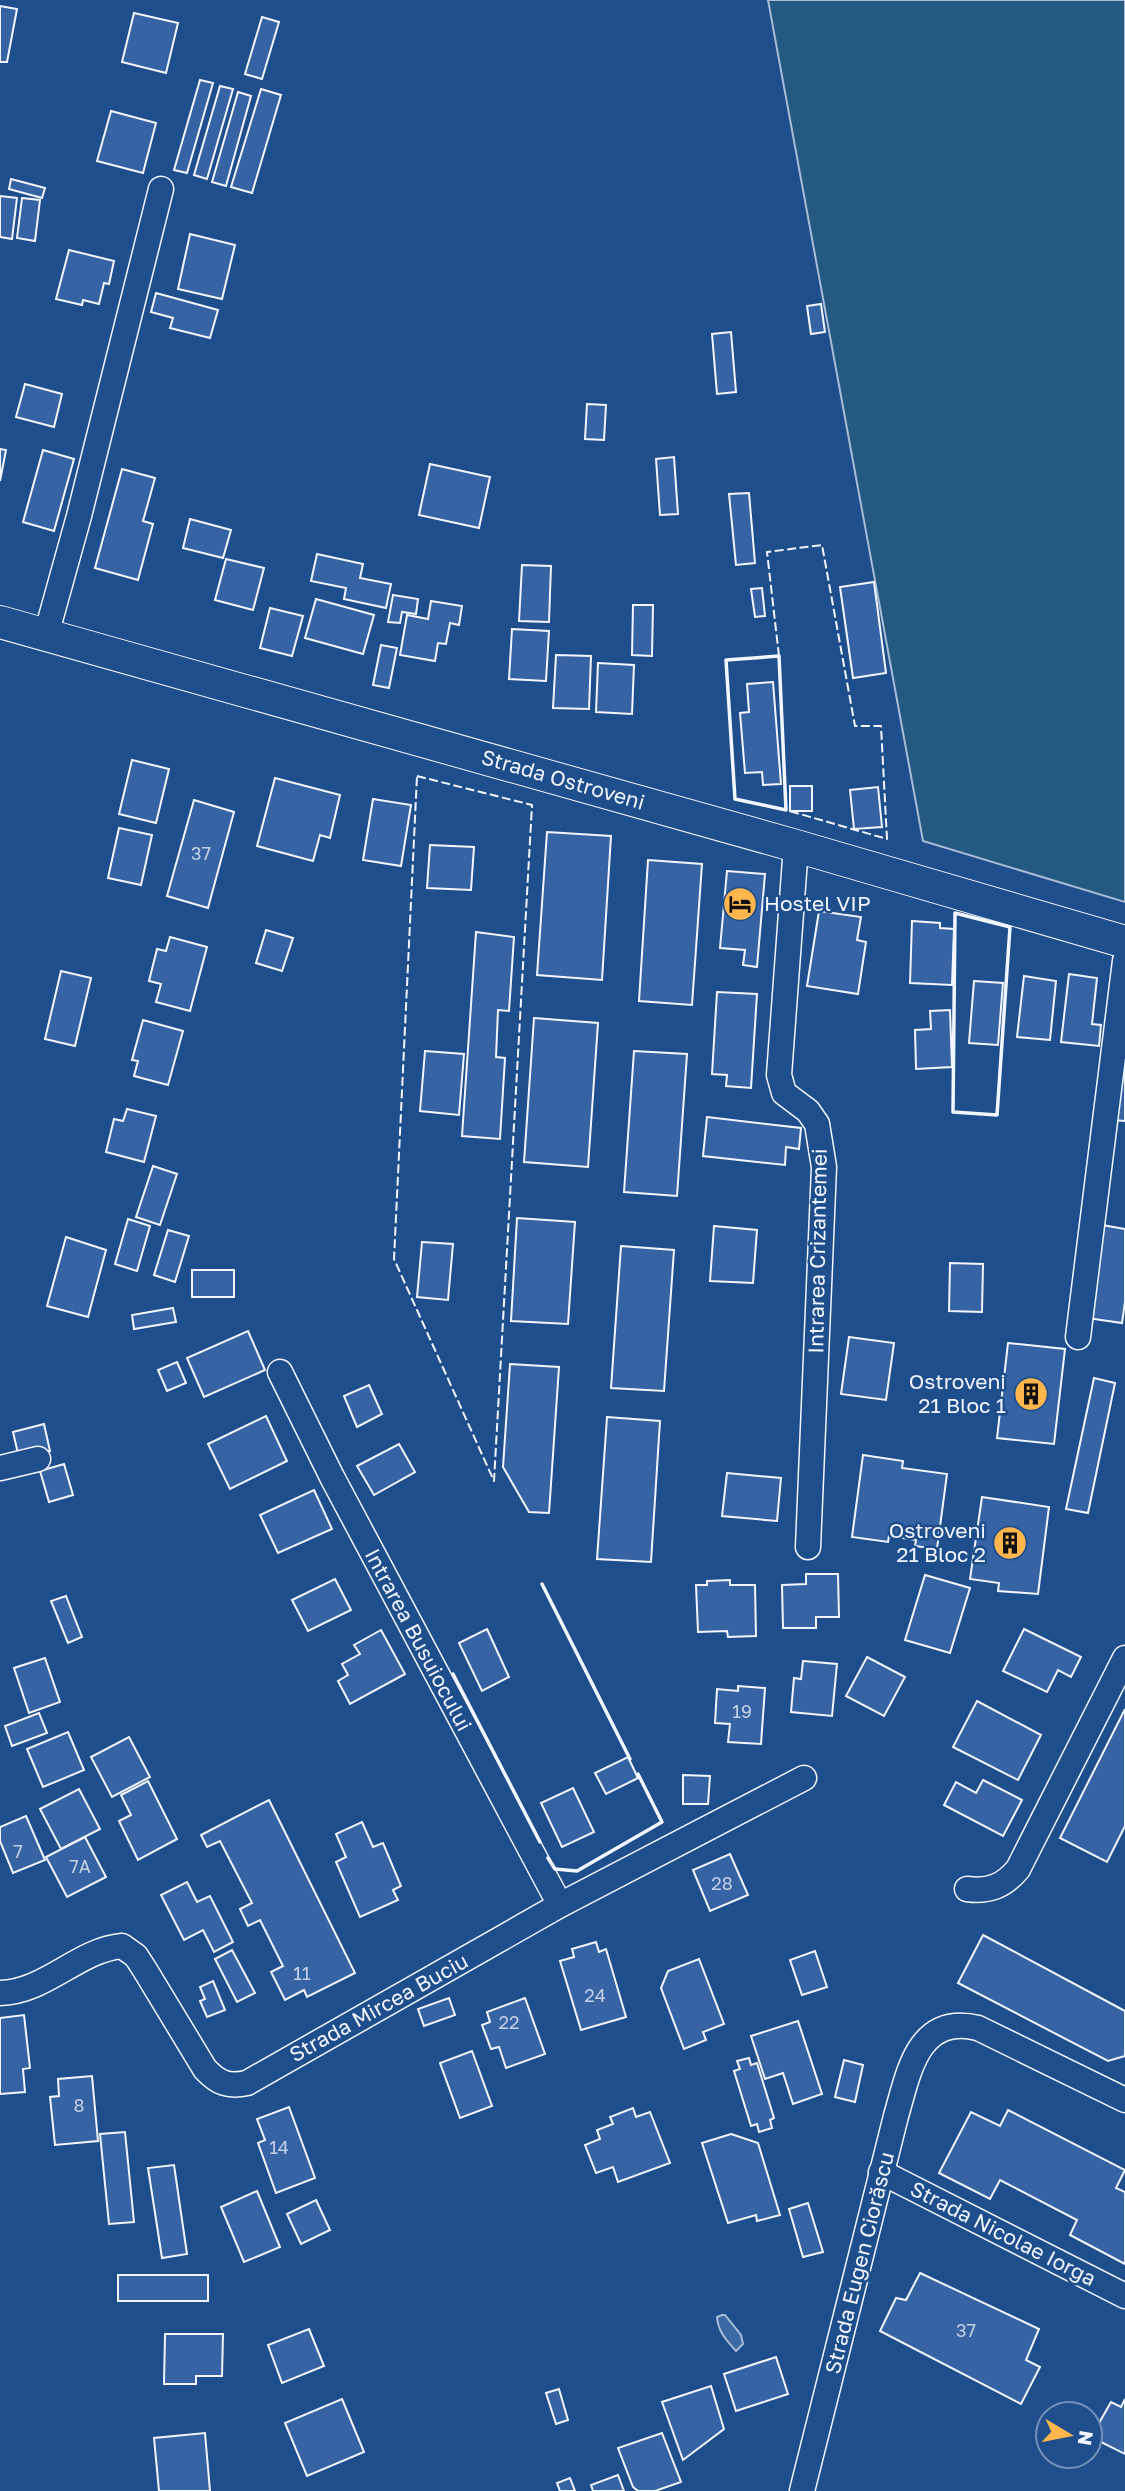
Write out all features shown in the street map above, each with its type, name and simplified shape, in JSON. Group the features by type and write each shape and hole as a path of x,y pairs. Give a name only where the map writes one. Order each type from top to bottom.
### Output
{"street":[{"path":"46,635 79,516 161,189"},
{"name":"Strada Ostroveni","path":"0,622 796,846 1125,942"},
{"name":"Intrarea Crizantemei","path":"796,846 779,1075 784,1093 808,1111 817,1124 824,1167 808,1547"},
{"path":"1078,1337 1125,961"},
{"name":"Intrarea Busuiocului","path":"280,1373 332,1477 560,1905"},
{"path":"0,1468 38,1459"},
{"path":"967,1889 984,1891 1000,1885 1018,1869 1125,1658"},
{"name":"Strada Mircea Buciu","path":"0,1993 27,1988 107,1947 122,1946 136,1956 205,2069 216,2081 233,2086 268,2071 560,1905 804,1778"},
{"name":"Strada Eugen Ciorăscu","path":"802,2491 881,2172 909,2071 927,2038 944,2026 961,2024 978,2028 1125,2100"},
{"name":"Strada Nicolae Iorga","path":"881,2172 1125,2296"}],"shaded area":[{"path":"768,0 1125,0 1125,902 923,841"},
{"path":"725,2315 741,2335 743,2344 736,2351 719,2327 717,2317"}],"building":[{"path":"0,6 17,9 7,62 0,62"},
{"path":"134,13 178,23 166,73 122,62"},
{"path":"262,17 279,22 262,79 245,74"},
{"path":"200,80 213,83 187,173 174,170"},
{"path":"220,86 233,89 207,179 194,175"},
{"path":"261,89 281,95 252,193 231,187"},
{"path":"238,92 251,96 226,186 212,182"},
{"path":"111,111 156,123 143,173 97,161"},
{"path":"11,179 45,188 42,198 9,189"},
{"path":"0,196 17,198 12,239 0,237"},
{"path":"22,198 40,200 35,241 17,238"},
{"path":"190,234 235,245 222,299 178,289"},
{"path":"69,250 114,261 109,284 104,283 99,304 83,300 82,305 56,299"},
{"path":"156,293 218,310 210,338 170,328 173,318 151,312"},
{"path":"821,304 825,332 811,334 807,306"},
{"path":"731,332 736,392 717,394 712,334"},
{"path":"25,384 62,394 54,427 16,417"},
{"path":"587,404 606,405 604,440 585,439"},
{"path":"0,449 6,450 0,481"},
{"path":"43,450 74,459 54,531 23,522"},
{"path":"674,457 678,514 660,515 656,459"},
{"path":"430,464 490,477 479,528 419,515"},
{"path":"122,469 155,478 143,521 153,524 138,580 95,568"},
{"path":"749,493 755,563 736,565 729,494"},
{"path":"190,519 231,530 223,558 183,548"},
{"path":"317,554 363,564 360,578 391,584 386,608 344,599 346,588 311,581"},
{"path":"226,559 264,568 253,610 215,600"},
{"path":"522,565 551,566 549,622 519,621"},
{"path":"874,582 886,673 853,678 840,587"},
{"path":"762,588 765,616 755,617 751,589"},
{"path":"393,595 418,599 416,614 402,612 400,623 388,622"},
{"path":"316,599 374,615 363,654 305,638"},
{"path":"431,601 462,606 459,625 450,623 446,644 438,643 435,661 400,655 407,615 428,619"},
{"path":"633,605 653,605 652,656 632,655"},
{"path":"270,608 303,616 292,656 260,648"},
{"path":"512,629 549,631 546,681 509,679"},
{"path":"381,645 397,648 389,688 373,685"},
{"path":"556,655 591,656 589,709 553,708"},
{"path":"598,663 634,665 632,714 596,712"},
{"path":"773,682 781,784 763,785 762,772 745,773 740,713 749,712 747,684"},
{"path":"132,760 169,769 156,823 119,814"},
{"path":"275,778 340,795 330,838 320,835 313,861 257,846"},
{"path":"790,786 812,786 812,811 790,811"},
{"path":"878,787 882,827 854,829 850,790"},
{"path":"373,799 411,805 401,866 363,860"},
{"path":"194,800 234,812 208,908 167,896"},
{"path":"119,828 152,835 141,885 108,878"},
{"path":"547,832 611,836 602,980 537,975"},
{"path":"430,845 474,847 471,890 427,888"},
{"path":"648,860 702,864 692,1005 639,1001"},
{"path":"727,871 765,874 757,967 743,965 745,950 720,948"},
{"path":"819,911 861,917 857,940 866,942 858,994 807,986"},
{"path":"912,921 940,923 940,928 954,929 952,985 910,983"},
{"path":"266,930 293,938 282,971 256,963"},
{"path":"476,932 514,937 509,1011 498,1010 496,1057 505,1058 500,1139 462,1136"},
{"path":"170,937 207,947 190,1011 156,1002 161,984 149,981 157,949 166,951"},
{"path":"61,971 91,978 75,1046 45,1039"},
{"path":"1069,974 1097,978 1092,1024 1101,1025 1099,1046 1061,1042"},
{"path":"1024,976 1056,981 1050,1040 1017,1037"},
{"path":"974,981 1003,983 998,1045 969,1043"},
{"path":"717,992 757,994 751,1088 726,1086 727,1075 712,1074"},
{"path":"950,1010 952,1067 916,1069 915,1030 931,1029 930,1011"},
{"path":"534,1018 598,1023 588,1167 524,1162"},
{"path":"143,1020 183,1031 168,1085 134,1076 138,1061 132,1060"},
{"path":"1125,1040 1125,1121 1114,1120"},
{"path":"425,1051 464,1054 459,1115 420,1111"},
{"path":"634,1051 687,1054 677,1196 624,1192"},
{"path":"127,1109 156,1116 144,1162 106,1152 114,1119 123,1121"},
{"path":"707,1117 801,1128 799,1149 786,1147 785,1165 703,1156"},
{"path":"153,1166 177,1174 160,1225 136,1217"},
{"path":"517,1218 575,1222 568,1324 511,1321"},
{"path":"128,1219 150,1226 137,1271 115,1264"},
{"path":"1102,1225 1125,1229 1125,1302 1122,1323 1087,1318"},
{"path":"714,1226 757,1230 753,1283 710,1281"},
{"path":"168,1230 189,1236 175,1282 154,1275"},
{"path":"66,1237 106,1250 88,1317 47,1306"},
{"path":"422,1242 453,1244 448,1300 417,1297"},
{"path":"621,1246 674,1250 664,1391 611,1388"},
{"path":"950,1263 983,1264 982,1312 949,1311"},
{"path":"192,1270 234,1270 234,1297 192,1297"},
{"path":"173,1308 176,1322 134,1329 132,1315"},
{"path":"248,1331 265,1370 204,1397 187,1358"},
{"path":"849,1337 894,1343 886,1400 841,1394"},
{"name":"Ostroveni 21 Bloc 1","path":"1008,1343 1065,1349 1054,1444 997,1438"},
{"path":"177,1362 186,1383 167,1391 158,1370"},
{"path":"510,1364 559,1367 549,1513 529,1512 503,1467"},
{"path":"1094,1378 1115,1383 1088,1513 1066,1509"},
{"path":"369,1385 382,1414 357,1427 344,1396"},
{"path":"266,1416 287,1461 230,1489 208,1444"},
{"path":"607,1417 660,1421 651,1562 597,1559"},
{"path":"44,1424 50,1451 19,1458 13,1432"},
{"path":"399,1444 415,1472 374,1495 357,1466"},
{"path":"863,1455 903,1461 902,1468 947,1474 937,1549 915,1546 916,1540 889,1536 888,1542 852,1537"},
{"path":"64,1464 73,1495 49,1502 40,1471"},
{"path":"727,1473 781,1478 777,1521 722,1516"},
{"path":"314,1490 332,1529 278,1553 260,1515"},
{"name":"Ostroveni 21 Bloc 2","path":"982,1497 1049,1507 1038,1594 998,1591 999,1583 970,1579"},
{"path":"806,1574 838,1574 839,1617 816,1617 816,1628 783,1628 782,1585 806,1584"},
{"path":"925,1575 970,1588 950,1653 905,1640"},
{"path":"335,1579 351,1610 308,1631 292,1600"},
{"path":"730,1580 730,1585 755,1585 756,1636 728,1637 727,1631 698,1632 696,1585 707,1585 707,1581"},
{"path":"66,1596 82,1637 68,1643 51,1601"},
{"path":"487,1629 509,1677 482,1691 459,1643"},
{"path":"1024,1629 1081,1657 1071,1677 1058,1670 1047,1692 1003,1671"},
{"path":"381,1630 405,1674 350,1704 338,1681 348,1675 342,1664 360,1654 354,1645"},
{"path":"867,1657 905,1677 884,1716 846,1696"},
{"path":"45,1658 60,1702 29,1713 14,1668"},
{"path":"803,1661 837,1664 832,1716 791,1712 794,1678 801,1679"},
{"path":"738,1686 765,1688 761,1744 728,1742 730,1724 715,1723 717,1689 738,1691"},
{"path":"977,1701 1041,1735 1018,1780 953,1747"},
{"path":"1125,1709 1125,1826 1107,1862 1060,1838"},
{"path":"39,1713 47,1733 12,1746 5,1726"},
{"path":"68,1732 84,1770 43,1787 27,1749"},
{"path":"129,1737 150,1777 112,1797 91,1757"},
{"path":"628,1757 638,1778 606,1794 595,1773"},
{"path":"683,1775 710,1776 708,1804 683,1804"},
{"path":"983,1780 1022,1800 1003,1836 944,1805 956,1782 976,1793"},
{"path":"148,1781 177,1839 138,1860 119,1821 131,1815 121,1795"},
{"path":"573,1788 594,1832 562,1847 541,1803"},
{"path":"79,1789 100,1829 61,1849 40,1809"},
{"path":"269,1800 355,1973 307,1997 304,1990 285,2000 271,1972 283,1966 260,1920 248,1926 240,1909 252,1903 220,1841 207,1847 201,1835"},
{"path":"26,1816 45,1860 13,1873 0,1841 0,1827"},
{"path":"362,1822 373,1847 383,1843 401,1886 393,1890 398,1900 360,1917 336,1862 346,1857 336,1834"},
{"path":"85,1837 106,1877 67,1897 46,1857"},
{"path":"730,1854 748,1895 710,1911 693,1870"},
{"path":"187,1882 197,1902 210,1896 233,1942 214,1952 203,1930 184,1940 161,1895"},
{"path":"983,1935 1125,2011 1125,2056 1108,2061 958,1983"},
{"path":"596,1942 599,1952 606,1949 626,2017 581,2030 560,1961 574,1957 572,1949"},
{"path":"232,1950 255,1993 237,2002 215,1959"},
{"path":"815,1951 827,1987 802,1995 790,1960"},
{"path":"699,1959 724,2024 703,2032 706,2040 684,2049 661,1988 668,1971"},
{"path":"213,1981 225,2010 207,2017 200,2001 205,1999 200,1987"},
{"path":"449,1998 455,2015 424,2026 418,2009"},
{"path":"525,1998 545,2054 506,2068 499,2047 491,2049 482,2025 490,2022 487,2012"},
{"path":"24,2015 30,2068 23,2069 25,2092 0,2094 0,2018"},
{"path":"798,2021 822,2094 793,2104 783,2073 765,2079 751,2036"},
{"path":"472,2051 492,2106 460,2118 440,2063"},
{"path":"749,2058 751,2065 757,2063 774,2118 770,2120 772,2128 759,2132 757,2124 751,2126 734,2071 740,2069 737,2061"},
{"path":"844,2060 863,2065 855,2102 835,2097"},
{"path":"92,2076 98,2141 55,2145 50,2097 59,2096 58,2079"},
{"path":"289,2107 315,2178 276,2193 258,2143 265,2140 257,2119"},
{"path":"633,2108 636,2117 650,2112 670,2163 618,2182 613,2167 596,2173 585,2145 600,2139 597,2130 613,2124 610,2117"},
{"path":"1008,2110 1125,2170 1116,2188 1125,2192 1125,2264 1070,2235 1077,2220 1000,2180 990,2199 939,2173 971,2112 1000,2126"},
{"path":"125,2132 134,2222 109,2224 100,2134"},
{"path":"731,2134 758,2143 780,2215 757,2221 756,2215 728,2223 702,2143"},
{"path":"174,2165 187,2254 162,2258 148,2168"},
{"path":"257,2191 280,2247 244,2262 221,2207"},
{"path":"316,2200 330,2230 301,2244 287,2214"},
{"path":"808,2203 823,2252 803,2257 789,2209"},
{"path":"920,2273 1039,2329 1026,2360 1040,2367 1021,2404 880,2331 896,2298 906,2300"},
{"path":"118,2275 208,2275 208,2301 118,2301"},
{"path":"309,2329 324,2366 282,2383 268,2345"},
{"path":"165,2334 223,2334 222,2376 196,2376 196,2384 164,2384"},
{"path":"776,2357 788,2394 736,2411 724,2374"},
{"path":"711,2386 724,2429 683,2460 662,2402"},
{"path":"559,2389 568,2420 556,2424 546,2393"},
{"path":"342,2399 364,2452 307,2476 285,2423"},
{"path":"1125,2399 1125,2454 1104,2444 1104,2414 1111,2402 1121,2407"},
{"path":"205,2433 210,2491 159,2491 154,2438"},
{"path":"662,2433 681,2482 655,2491 638,2491 633,2487 618,2448"},
{"path":"618,2475 624,2491 593,2491 591,2485"},
{"path":"570,2478 575,2491 560,2491 557,2483"}],"fence":[{"path":"779,656 767,552 822,545 855,726 881,726 887,839 786,810"},
{"path":"417,776 532,805 494,1481 394,1259 417,776"}],"wall":[{"path":"779,656 786,810 735,799 726,660 779,656"},
{"path":"955,913 1010,927 997,1115 953,1112 955,913"},
{"path":"542,1584 630,1759"},
{"path":"453,1674 540,1842"},
{"path":"548,1858 555,1869 577,1871 662,1822 638,1774"}],"place":[{"name":"Hostel VIP","path":"740,904"},
{"name":"Ostroveni 21 Bloc 1","path":"1031,1394"},
{"name":"Ostroveni 21 Bloc 2","path":"1010,1543"}]}
